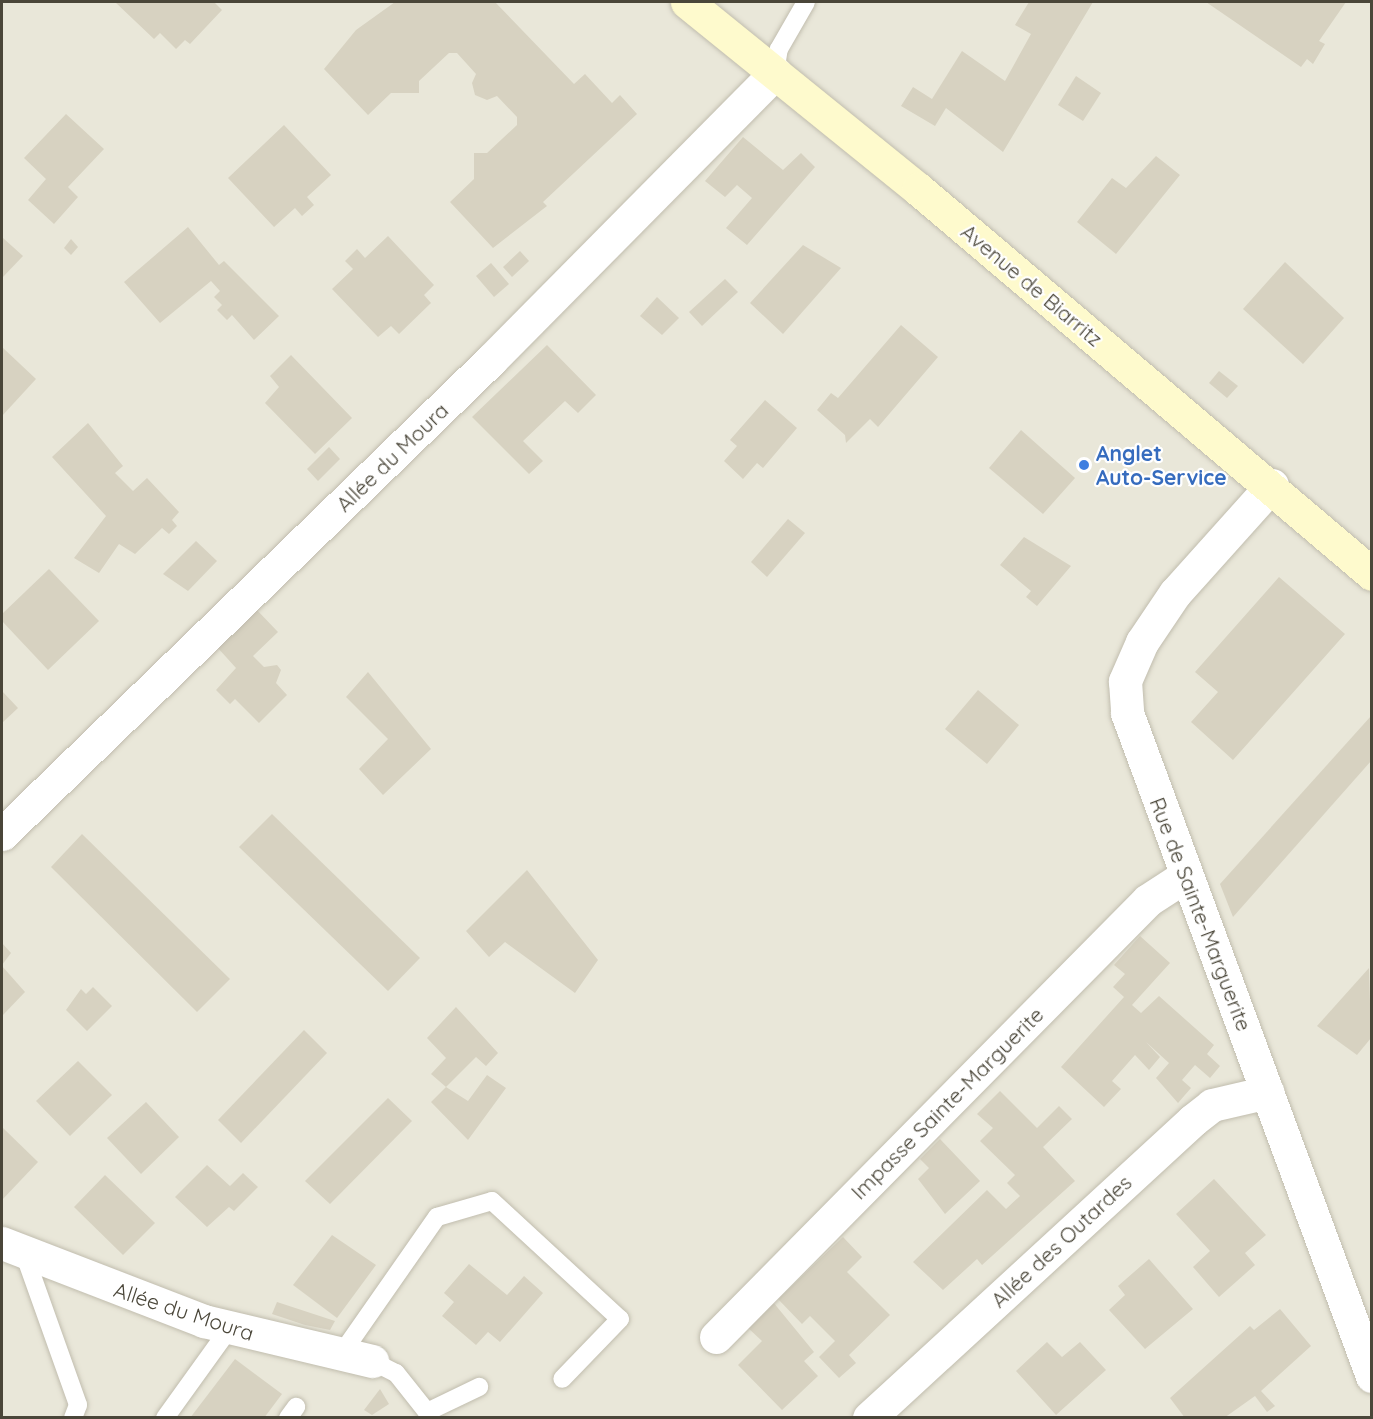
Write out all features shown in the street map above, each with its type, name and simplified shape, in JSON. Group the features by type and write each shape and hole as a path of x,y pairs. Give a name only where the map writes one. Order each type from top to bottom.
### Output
{"main road":[{"name":"Avenue de Biarritz","path":"687,2 1272,485 1371,574"}],"street":[{"name":"Allée du Moura","path":"2,834 457,393 775,73"},
{"name":"Rue de Sainte-Marguerite","path":"1272,485 1175,593 1142,642 1125,681 1127,713 1185,876 1268,1092 1371,1376"},
{"name":"Impasse Sainte-Marguerite","path":"716,1337 1148,900 1185,876"},
{"name":"Allée des Outardes","path":"869,1418 1193,1120 1212,1105 1268,1092"},
{"name":"Allée du Moura","path":"13,1249 229,1329 357,1357"}],"lane":[{"path":"775,73 779,49 806,2"},
{"path":"479,1387 426,1415 396,1373 357,1357 437,1217 465,1204 492,1201 621,1319 562,1379"},
{"path":"13,1249 78,1405 73,1418"},
{"path":"165,1418 229,1329"}],"shaded area":[{"path":"2,2 1371,2 1371,1417 2,1418"}],"building":[{"path":"115,2 214,2 222,10 190,44 185,40 176,49 160,33 154,39"},
{"path":"395,2 495,2 574,84 585,74 612,103 620,95 637,114 543,202 547,206 493,248 450,202 474,179 474,153 487,153 517,125 517,117 497,96 487,100 475,95 472,83 476,74 457,53 449,53 419,81 419,93 391,93 368,115 324,69 356,30"},
{"path":"1029,2 1093,2 1003,152 946,108 935,126 901,106 913,87 932,99 962,51 1005,81 1031,34 1015,25"},
{"path":"1206,2 1346,2 1319,41 1325,44 1313,64 1307,59 1301,67"},
{"path":"1076,76 1101,93 1083,121 1058,105"},
{"path":"66,114 104,149 68,187 78,197 54,224 28,200 46,179 24,158"},
{"path":"284,125 331,175 307,197 314,205 302,216 295,208 274,227 228,178"},
{"path":"743,137 783,170 801,153 815,167 747,245 726,228 752,198 737,185 725,197 705,181"},
{"path":"1156,156 1180,175 1116,254 1077,222 1112,178 1126,188"},
{"path":"188,227 219,265 224,261 279,316 254,340 232,315 227,320 217,310 222,305 214,297 220,291 211,281 160,323 124,282"},
{"path":"388,236 434,285 424,295 431,303 399,334 391,326 378,337 332,289 353,269 345,261 357,249 365,258"},
{"path":"3,238 23,256 2,278 2,240"},
{"path":"71,239 78,247 71,255 64,248"},
{"path":"803,245 841,268 783,334 750,303"},
{"path":"520,251 529,261 512,277 503,267"},
{"path":"1285,262 1344,318 1303,364 1243,309"},
{"path":"491,263 509,284 494,297 476,276"},
{"path":"725,279 738,292 702,326 689,312"},
{"path":"657,297 679,318 662,335 640,316"},
{"path":"901,325 938,357 878,427 870,419 846,443 845,435 817,410 831,393 838,398"},
{"path":"547,345 596,395 578,413 565,401 523,441 543,461 529,474 472,417"},
{"path":"2,347 36,379 2,416"},
{"path":"291,355 352,418 315,454 265,403 279,387 270,376"},
{"path":"1219,371 1238,386 1227,398 1209,383"},
{"path":"765,400 797,428 763,468 757,463 743,479 724,461 737,446 730,440"},
{"path":"88,423 123,466 115,473 133,491 147,478 179,512 172,520 177,526 169,534 162,528 135,554 119,544 99,573 74,558 106,516 52,457"},
{"path":"1021,430 1075,478 1043,514 989,468"},
{"path":"329,447 340,459 318,481 307,469"},
{"path":"788,519 805,533 767,577 751,562"},
{"path":"1024,537 1071,566 1037,606 1026,597 1031,591 1000,565"},
{"path":"196,541 217,561 188,591 163,574"},
{"path":"49,569 99,621 48,670 2,621 2,614"},
{"path":"1279,577 1345,634 1233,760 1191,722 1218,692 1195,672"},
{"path":"255,608 278,632 253,656 264,667 277,665 281,670 276,683 287,695 259,723 235,699 230,704 216,690 236,668 217,647"},
{"path":"368,672 431,749 383,795 359,769 388,739 346,697"},
{"path":"978,690 1019,725 987,764 945,729"},
{"path":"2,691 18,708 2,723"},
{"path":"1371,716 1371,761 1233,917 1220,884"},
{"path":"272,814 420,958 388,991 239,847"},
{"path":"82,834 230,979 197,1012 51,867"},
{"path":"527,870 598,960 575,993 505,942 489,957 466,931"},
{"path":"1140,936 1170,963 1132,1005 1141,1013 1159,996 1214,1045 1207,1054 1220,1066 1210,1078 1195,1065 1182,1080 1191,1088 1178,1103 1156,1078 1169,1063 1146,1042 1160,1057 1149,1070 1135,1055 1112,1081 1121,1089 1104,1107 1061,1067 1124,997 1113,987 1125,974 1114,965"},
{"path":"2,943 11,953 2,965"},
{"path":"2,966 25,992 2,1016"},
{"path":"1369,968 1371,1038 1357,1055 1317,1026"},
{"path":"93,987 112,1006 87,1031 66,1010 81,989 86,994"},
{"path":"456,1007 498,1053 486,1066 476,1057 446,1087 431,1074 446,1058 427,1038"},
{"path":"304,1030 327,1053 241,1143 218,1120"},
{"path":"78,1061 112,1095 70,1136 36,1101"},
{"path":"487,1075 506,1088 468,1140 431,1102 446,1087 468,1101"},
{"path":"1000,1091 1037,1128 1059,1106 1072,1119 1043,1147 1075,1181 982,1265 977,1259 943,1290 913,1262 987,1190 1006,1209 1020,1196 1007,1183 1015,1175 980,1141 993,1128 977,1114"},
{"path":"388,1098 412,1121 330,1204 305,1181"},
{"path":"146,1102 179,1137 141,1174 107,1138"},
{"path":"2,1127 38,1162 2,1200"},
{"path":"940,1139 980,1181 945,1214 918,1179 929,1168 920,1159"},
{"path":"207,1165 230,1186 243,1173 258,1187 234,1211 229,1207 207,1227 175,1197"},
{"path":"105,1175 155,1223 123,1255 74,1207"},
{"path":"1214,1179 1266,1235 1245,1253 1255,1265 1219,1297 1193,1267 1210,1251 1176,1214"},
{"path":"332,1235 376,1265 337,1318 293,1285"},
{"path":"843,1237 862,1257 847,1272 890,1315 849,1355 856,1363 839,1378 819,1357 835,1341 810,1316 802,1324 778,1299"},
{"path":"1149,1259 1193,1309 1145,1349 1109,1310 1125,1295 1118,1286"},
{"path":"469,1264 507,1295 524,1276 543,1293 500,1342 488,1332 476,1345 442,1316 454,1302 444,1293"},
{"path":"277,1302 335,1321 330,1330 305,1325 272,1314"},
{"path":"773,1302 814,1352 804,1361 818,1376 782,1410 738,1365 762,1341 747,1327"},
{"path":"1280,1309 1311,1346 1261,1391 1275,1406 1267,1412 1255,1396 1224,1418 1185,1418 1170,1398 1250,1326 1254,1330"},
{"path":"1047,1342 1062,1357 1080,1342 1106,1370 1056,1415 1016,1371"},
{"path":"235,1359 282,1394 264,1418 190,1418"},
{"path":"380,1389 389,1404 372,1415 364,1410"}],"place":[{"name":"Anglet Auto-Service","path":"1084,465"}]}
